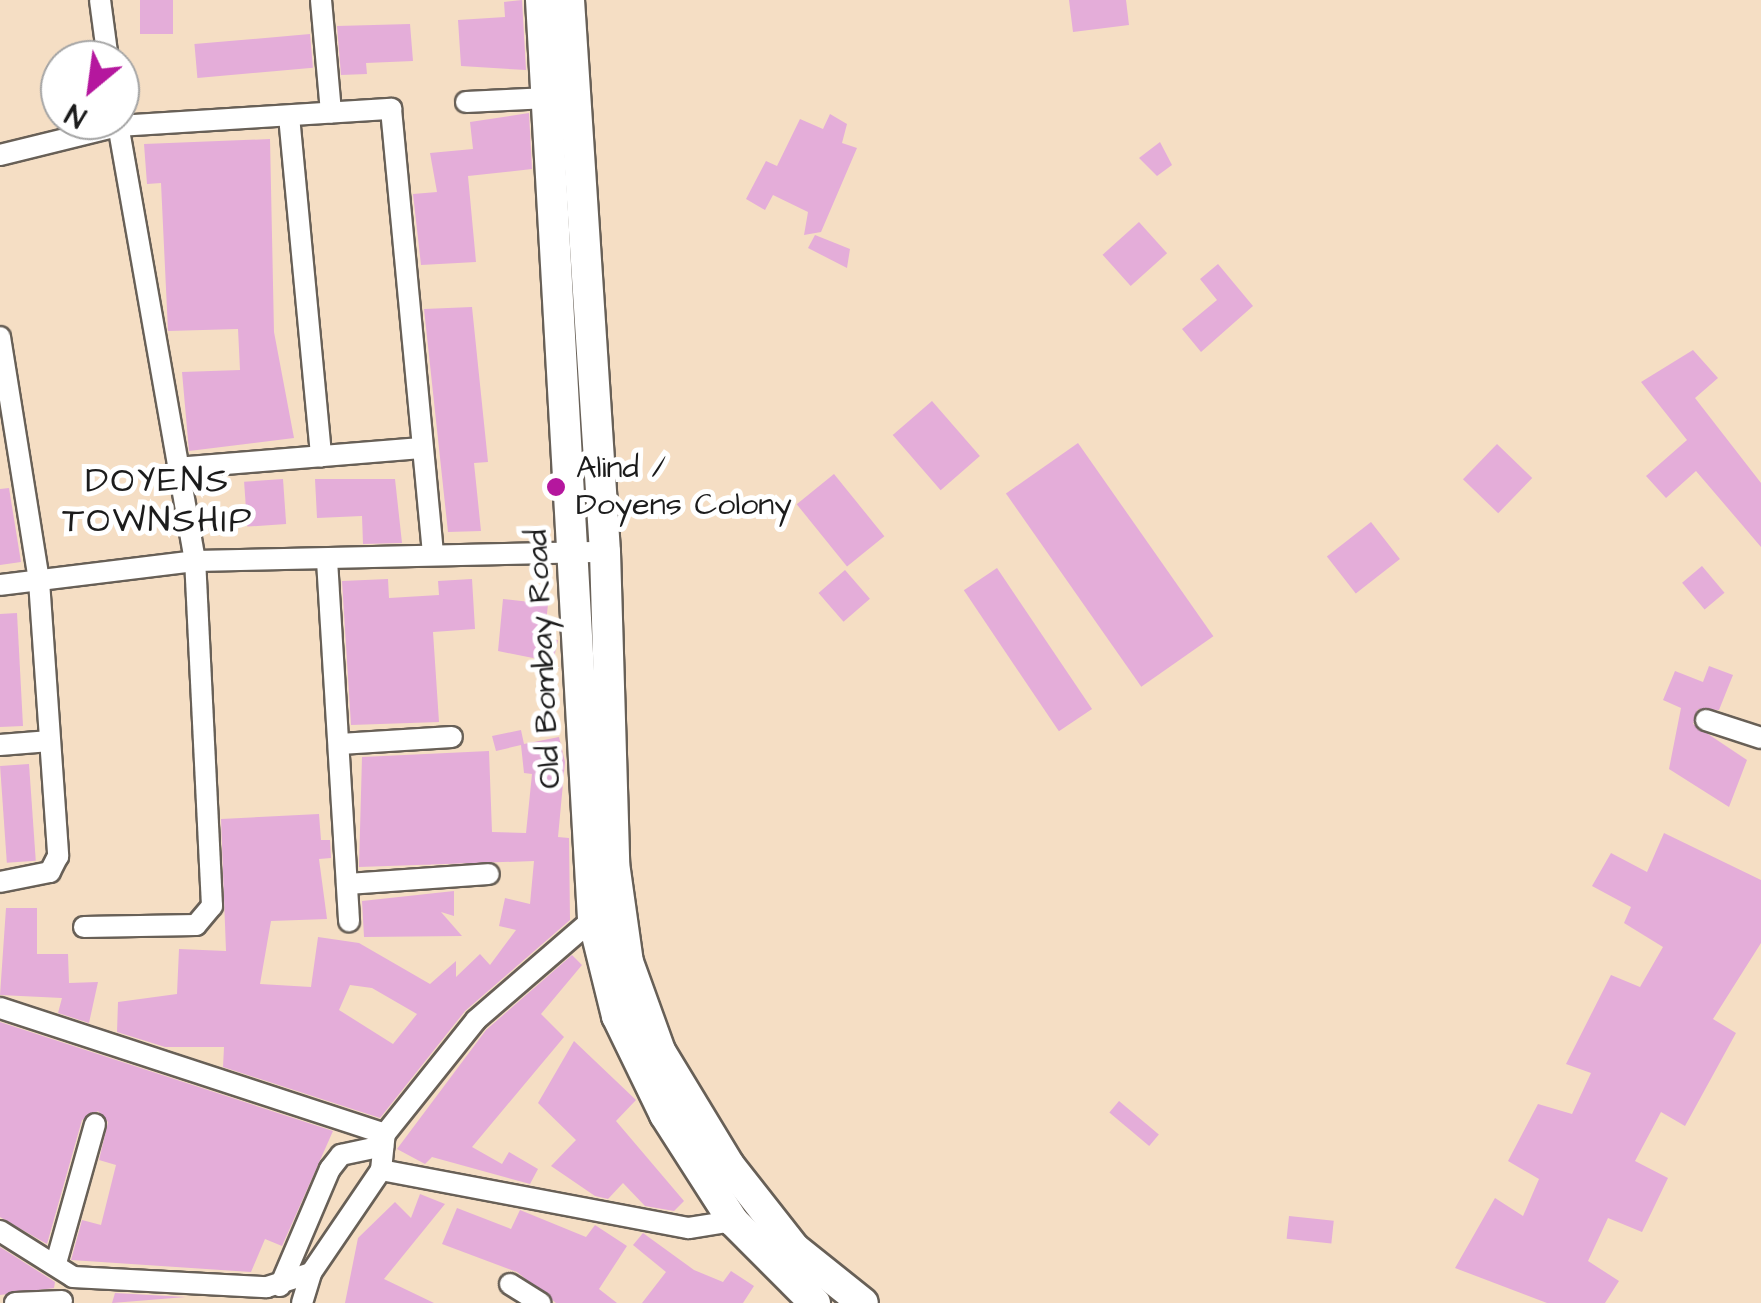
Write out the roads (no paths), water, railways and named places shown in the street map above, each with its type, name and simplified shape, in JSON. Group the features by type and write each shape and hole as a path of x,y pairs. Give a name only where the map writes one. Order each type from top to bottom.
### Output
{"main road":[{"name":"Old Bombay Road","path":"542,0 592,918 637,1064 744,1212"},
{"name":"Old Bombay Road","path":"570,0 605,552 614,863 628,962 660,1051 744,1212"},
{"path":"744,1212 815,1303"},
{"path":"744,1212 862,1303"}],"street":[{"path":"100,0 105,40"},
{"path":"321,0 331,113"},
{"path":"466,102 548,98"},
{"path":"140,122 391,109 420,448 434,553"},
{"path":"289,116 321,457"},
{"path":"0,155 55,140"},
{"path":"84,927 196,925 212,906 195,561 121,140"},
{"path":"0,337 39,580 58,856 50,872 0,882"},
{"path":"177,468 420,448"},
{"path":"0,585 195,561 605,552"},
{"path":"327,560 349,921"},
{"path":"1706,720 1761,738"},
{"path":"340,744 452,737"},
{"path":"0,745 50,740"},
{"path":"347,884 489,874"},
{"path":"302,1303 312,1274 381,1170 384,1140 476,1020 592,918"},
{"path":"0,1008 384,1140"},
{"path":"56,1263 94,1124"},
{"path":"280,1286 330,1168 341,1155 384,1140"},
{"path":"381,1170 689,1228 744,1212"},
{"path":"0,1231 73,1277 280,1286 312,1274"},
{"path":"15,1303 62,1302 73,1277"},
{"path":"510,1284 540,1303"}],"place":[{"name":"Alind / Doyens Colony","path":"556,487"}],"district":[{"name":"DOYENS TOWNSHIP","path":"158,501"}]}
